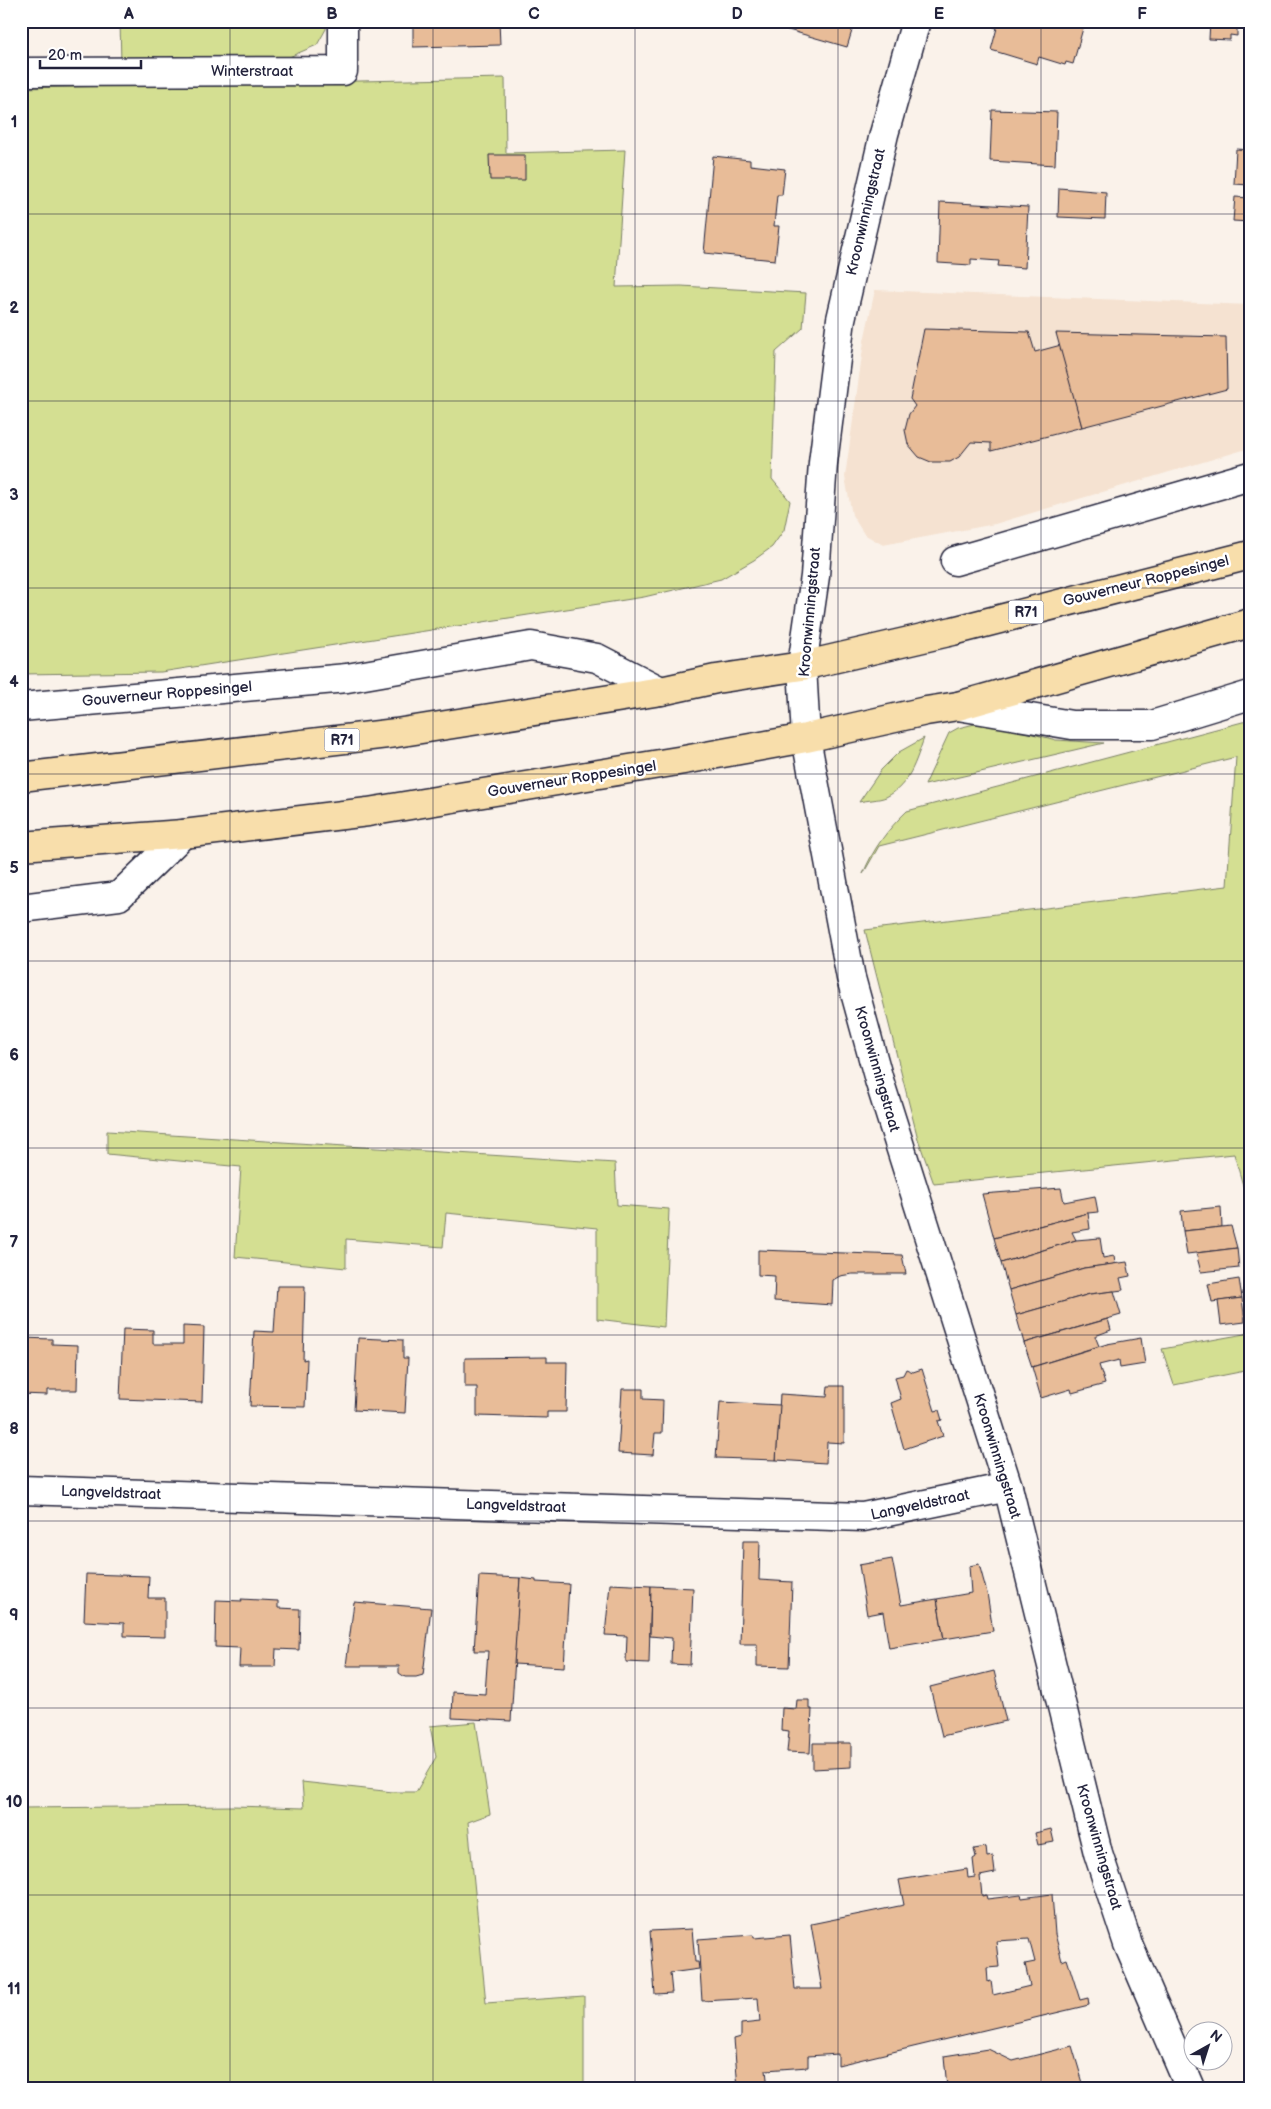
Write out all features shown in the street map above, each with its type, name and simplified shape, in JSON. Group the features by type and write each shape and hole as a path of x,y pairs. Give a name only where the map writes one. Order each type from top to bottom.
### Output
{"highway":[{"name":"Gouverneur Roppesingel","path":"21,776 396,733 661,691 716,679 802,666 953,631 1250,555"},
{"name":"Gouverneur Roppesingel","path":"21,846 183,834 368,812 806,738 926,711 958,706 1250,623"}],"street":[{"name":"Winterstraat","path":"21,72 343,71 343,21"},
{"name":"Kroonwinningstraat","path":"916,21 884,134 841,319 823,463 815,576 802,666 806,738 851,978 879,1080 1008,1487 1098,1853 1128,1944 1190,2088"},
{"path":"955,561 1250,476"},
{"name":"Gouverneur Roppesingel","path":"21,707 347,678 531,646 597,658 661,691"},
{"name":"Gouverneur Roppesingel","path":"958,706 1072,725 1152,725 1250,695"},
{"path":"21,908 119,896 183,834"},
{"name":"Langveldstraat","path":"21,1490 863,1517 1008,1487"}],"shaded area":[{"path":"875,290 1250,305 1250,448 995,524 883,545 864,534 852,515 845,477 864,341"}],"green space":[{"path":"120,21 326,21 326,29 317,45 289,57 121,64"},
{"path":"505,78 506,153 625,150 616,287 681,286 806,293 803,328 776,352 772,479 790,501 784,530 772,547 721,579 644,597 161,672 21,674 21,88"},
{"path":"1250,720 1250,1210 1234,1154 934,1184 918,1139 865,930 1227,886 1236,757 879,846 863,874 881,840 907,811"},
{"path":"979,723 994,724 1056,740 1104,743 925,785 949,733 958,728"},
{"path":"924,738 911,771 901,786 886,797 859,802 881,770 899,752"},
{"path":"107,1131 615,1163 617,1205 669,1209 664,1327 597,1319 597,1228 446,1213 443,1247 346,1239 346,1268 235,1257 241,1167 107,1154"},
{"path":"1250,1333 1250,1370 1174,1385 1162,1349"},
{"path":"476,1722 490,1814 468,1822 486,2003 584,1996 584,2088 21,2088 21,1808 233,1806 304,1808 302,1782 393,1792 416,1792 436,1757 430,1726"}],"building":[{"path":"413,21 499,21 500,45 413,47"},
{"path":"607,21 660,21 660,23 607,23"},
{"path":"772,21 855,21 847,47 771,25"},
{"path":"989,21 1085,21 1073,64 1066,62 1065,65 1039,57 1037,64 991,50 997,28 988,25"},
{"path":"1210,21 1237,21 1237,36 1230,35 1230,40 1209,39"},
{"path":"1247,75 1250,75 1250,92 1245,91"},
{"path":"992,110 1057,112 1055,165 990,161"},
{"path":"1236,149 1250,150 1250,185 1234,184"},
{"path":"489,155 525,155 525,180 490,180"},
{"path":"713,156 750,160 750,165 785,169 782,195 777,195 774,226 779,226 775,260 704,253"},
{"path":"1059,188 1106,192 1105,219 1058,217"},
{"path":"1235,197 1250,198 1250,222 1233,221"},
{"path":"940,202 1028,207 1025,268 998,266 999,261 971,259 971,265 938,263"},
{"path":"924,329 1029,332 1035,352 1061,345 1082,427 991,451 991,443 971,442 959,457 950,462 931,462 919,457 908,444 905,430 909,414 915,406 910,399"},
{"path":"1056,333 1226,337 1227,389 1082,427"},
{"path":"1061,1188 1064,1202 1095,1196 1098,1212 994,1238 982,1194"},
{"path":"1221,1207 1222,1227 1183,1231 1181,1211"},
{"path":"1088,1213 1090,1229 1072,1232 1076,1240 1001,1263 994,1238"},
{"path":"1231,1226 1237,1248 1187,1254 1183,1231"},
{"path":"1100,1238 1103,1258 1114,1256 1115,1264 1084,1268 1009,1290 1001,1263 1076,1240"},
{"path":"1237,1248 1239,1268 1201,1272 1196,1253"},
{"path":"758,1250 902,1255 906,1274 852,1274 840,1276 833,1280 832,1305 774,1301 775,1276 758,1275"},
{"path":"1127,1262 1130,1276 1120,1278 1123,1290 1090,1294 1016,1315 1009,1290 1084,1268"},
{"path":"1239,1279 1242,1298 1212,1302 1208,1284"},
{"path":"277,1286 305,1286 303,1360 307,1359 305,1407 250,1406 254,1331 274,1332"},
{"path":"1114,1291 1121,1315 1024,1343 1016,1315 1090,1294"},
{"path":"1242,1298 1245,1322 1221,1325 1218,1301"},
{"path":"1108,1319 1111,1330 1095,1336 1099,1346 1032,1367 1024,1343"},
{"path":"183,1326 204,1327 202,1402 120,1399 123,1329 153,1330 153,1344 183,1344"},
{"path":"21,1338 52,1339 52,1344 78,1345 77,1390 47,1390 47,1395 21,1394"},
{"path":"358,1338 403,1340 403,1358 408,1358 405,1413 354,1410"},
{"path":"1141,1338 1145,1364 1120,1368 1119,1360 1099,1365 1105,1384 1072,1393 1071,1389 1041,1398 1032,1367 1107,1344"},
{"path":"547,1357 547,1362 567,1362 566,1412 547,1412 547,1418 477,1416 477,1387 465,1387 465,1358"},
{"path":"906,1369 913,1372 922,1369 935,1411 939,1410 942,1420 938,1421 943,1436 904,1449 891,1403 901,1399 895,1377 903,1375"},
{"path":"828,1386 844,1386 844,1443 827,1442 826,1463 776,1460 780,1394 827,1397"},
{"path":"622,1389 643,1389 643,1399 663,1400 662,1433 655,1433 653,1455 618,1453"},
{"path":"720,1402 780,1405 776,1460 716,1458"},
{"path":"743,1541 760,1541 759,1580 792,1582 789,1667 757,1666 757,1644 740,1644"},
{"path":"892,1559 901,1605 937,1599 944,1639 889,1648 883,1612 867,1615 859,1565"},
{"path":"979,1564 987,1593 993,1631 944,1639 937,1599 971,1593 969,1566"},
{"path":"86,1574 149,1576 148,1598 165,1598 165,1637 124,1636 124,1623 84,1621"},
{"path":"479,1576 520,1578 511,1721 452,1718 453,1692 485,1694 488,1651 474,1651"},
{"path":"520,1578 536,1580 536,1582 569,1584 564,1667 514,1664"},
{"path":"610,1584 651,1586 649,1663 626,1662 627,1636 605,1635"},
{"path":"651,1586 693,1588 690,1665 671,1664 672,1638 650,1636"},
{"path":"241,1599 278,1601 278,1608 300,1609 299,1650 276,1649 275,1667 239,1667 240,1648 215,1647 216,1600 242,1601"},
{"path":"354,1602 431,1608 423,1675 405,1677 399,1673 399,1666 346,1666"},
{"path":"994,1671 1006,1721 942,1736 930,1687"},
{"path":"797,1700 809,1700 809,1709 812,1709 810,1753 787,1752 789,1731 781,1730 782,1708 796,1709"},
{"path":"813,1743 851,1743 851,1767 813,1769"},
{"path":"1051,1829 1054,1842 1038,1845 1035,1833"},
{"path":"986,1847 987,1857 993,1856 995,1873 980,1876 982,1896 986,1895 987,1899 1021,1895 1022,1898 1052,1894 1055,1934 1062,1961 1067,1959 1080,2000 1088,1998 1089,2005 838,2065 838,2054 808,2056 808,2067 766,2070 768,2088 738,2088 734,2039 741,2037 741,2024 760,2022 758,1998 702,2001 698,1939 753,1935 754,1938 790,1935 795,1989 822,1989 811,1924 904,1905 899,1880 967,1869 968,1878 975,1877 973,1859 976,1857 974,1849","holes":["1029,1939 1035,1962 1025,1964 1030,1986 993,1995 991,1981 988,1982 987,1968 999,1967 996,1941"]},
{"path":"692,1929 695,1962 698,1962 699,1969 670,1973 672,1993 655,1994 650,1931"},
{"path":"1072,2046 1083,2083 1079,2085 1080,2088 947,2088 944,2056 988,2049 1013,2061"}]}
